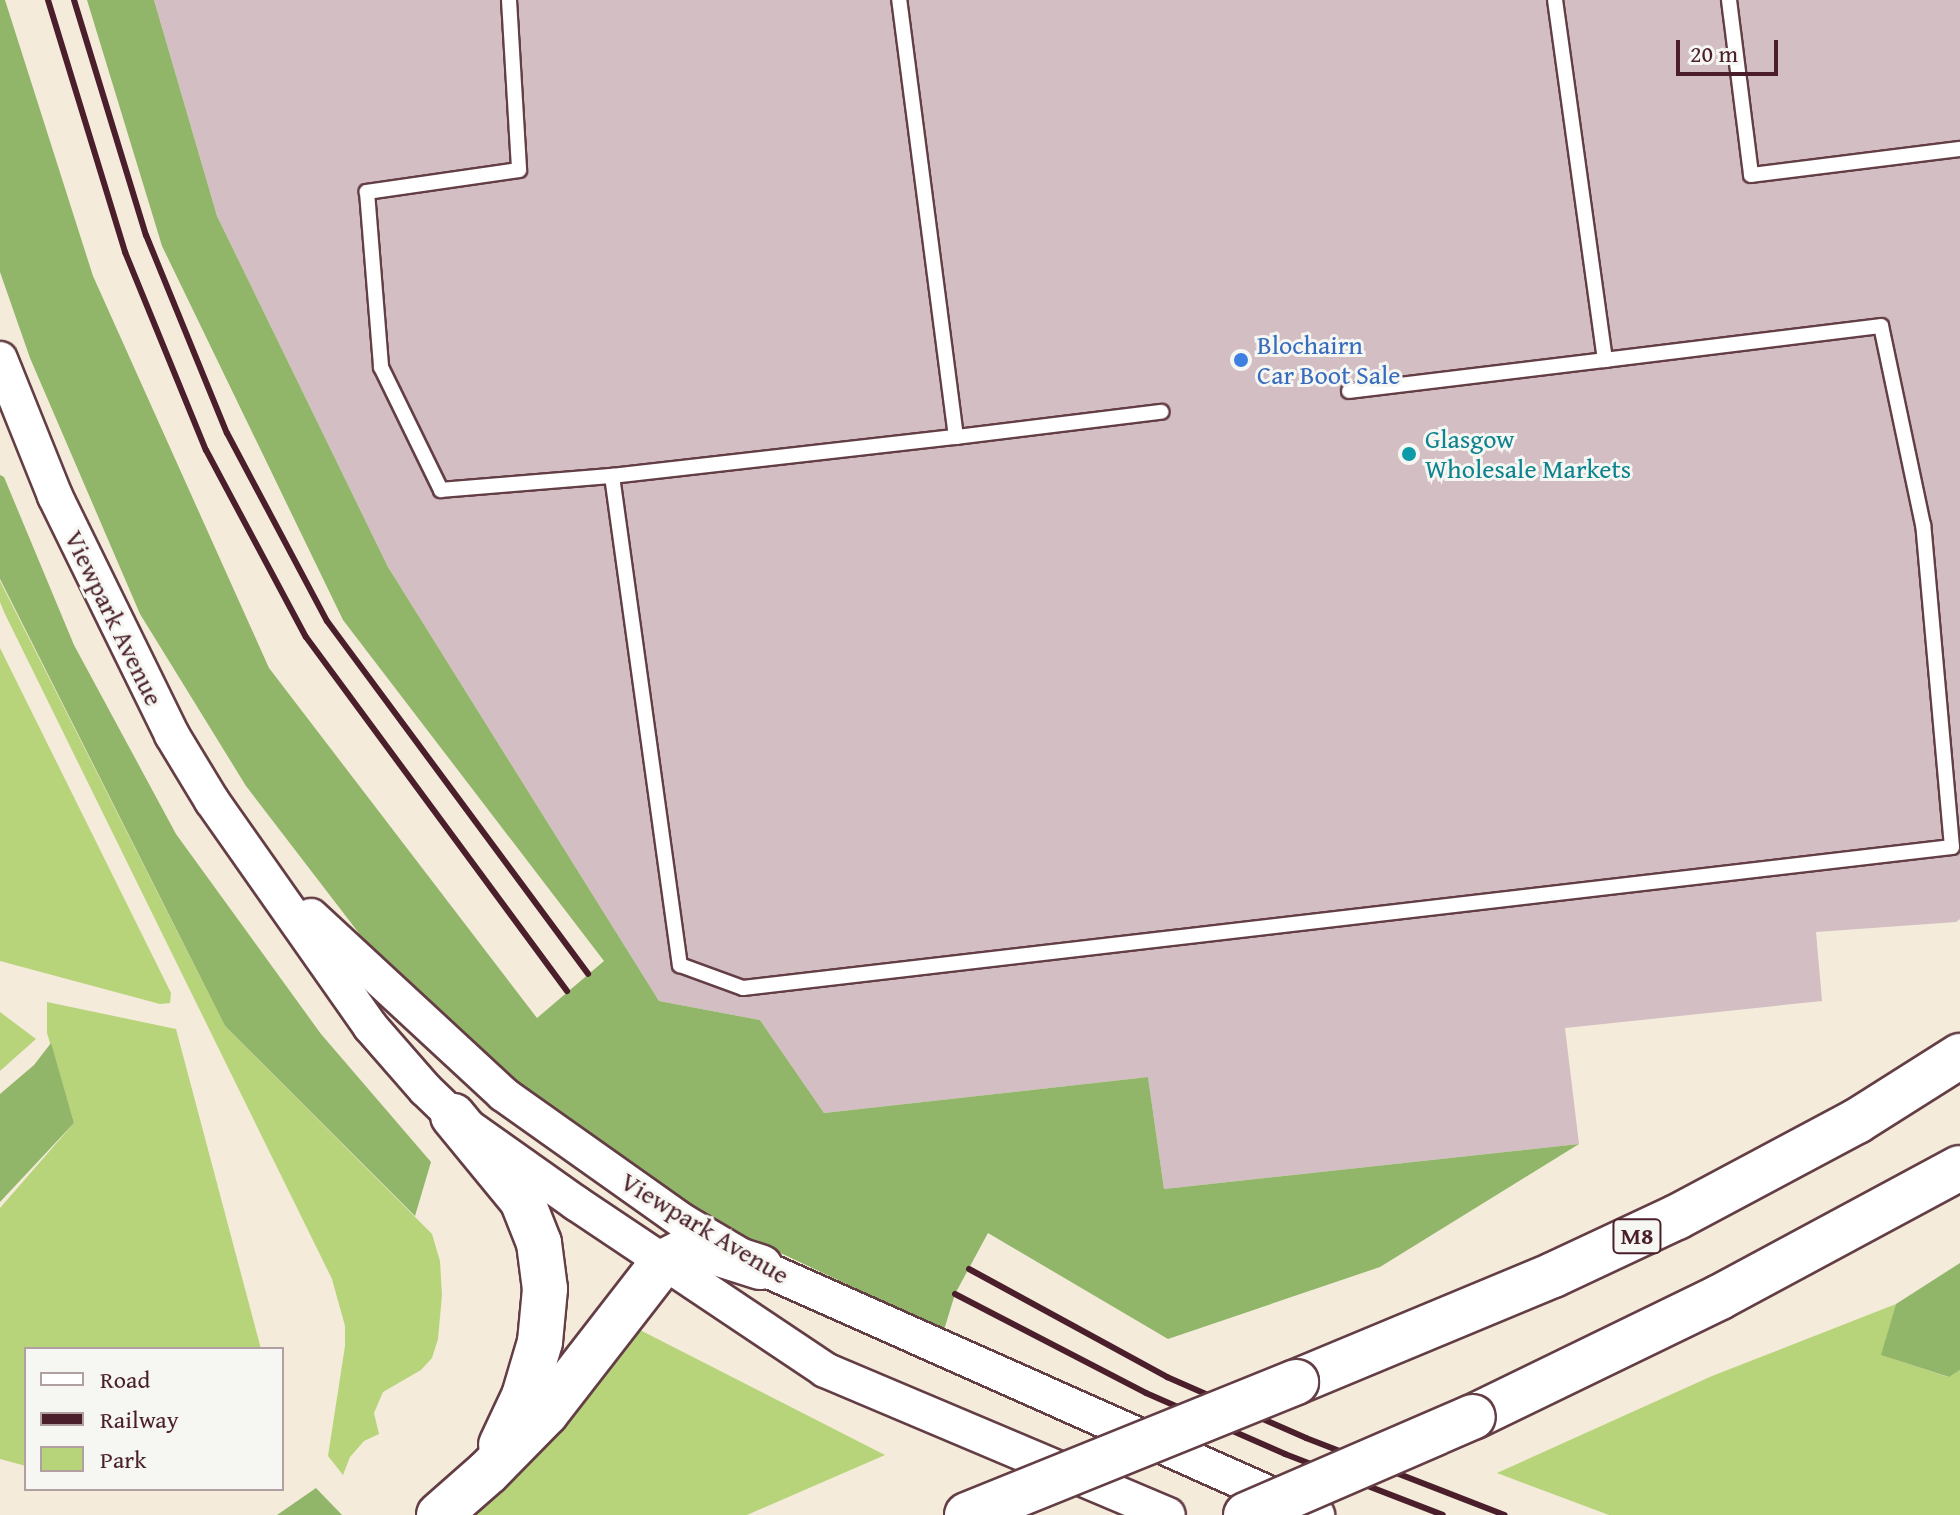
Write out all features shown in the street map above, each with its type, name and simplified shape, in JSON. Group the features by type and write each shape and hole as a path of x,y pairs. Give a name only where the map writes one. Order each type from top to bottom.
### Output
{"highway":[{"name":"M8","path":"967,1515 1553,1275 1677,1217 1857,1121 1960,1056"},
{"path":"453,1116 522,1200 533,1221 543,1268 544,1316 536,1355 524,1396 488,1472"},
{"path":"1246,1515 1473,1417 1720,1297 1960,1168"},
{"path":"439,1515 488,1472 546,1413 663,1262 683,1252 707,1250 760,1267"}],"street":[{"name":"Viewpark Avenue","path":"0,359 55,496 139,673 204,788 370,1026 416,1080 453,1116 825,1370 1168,1515"},
{"name":"Viewpark Avenue","path":"256,863 459,1057 503,1094 684,1222 760,1267 1317,1515"}],"lane":[{"path":"509,0 519,170 367,192 381,367 441,490 612,476 1161,412"},
{"path":"899,0 956,437"},
{"path":"1555,0 1605,360"},
{"path":"1729,0 1751,175 1960,149"},
{"path":"612,476 680,965 743,988 1952,847 1923,525 1881,326 1349,391"}],"shaded area":[{"path":"154,0 1960,0 1960,919 1956,922 1816,932 1822,1001 1565,1028 1579,1144 1164,1189 1148,1077 824,1113 760,1020 659,1001 388,567 217,216"}],"green space":[{"path":"0,0 5,0 93,276 269,668 537,1018 604,961 343,620 162,246 87,0 154,0 217,216 388,567 659,1001 760,1020 824,1113 1148,1077 1164,1189 1579,1144 1380,1267 1168,1339 988,1233 955,1294 944,1330 706,1218 559,1123 391,975 246,786 140,614 30,358 0,272"},
{"path":"0,475 4,477 74,645 176,834 321,1034 431,1162 415,1216 225,1026 0,579"},
{"path":"0,581 225,1026 432,1234 440,1261 442,1295 438,1339 432,1358 421,1370 383,1392 374,1413 379,1434 364,1441 350,1457 343,1475 328,1456 345,1346 345,1326 332,1279 4,612 0,602"},
{"path":"0,648 171,993 170,1003 160,1004 0,961"},
{"path":"47,1002 176,1029 260,1347 24,1347 24,1465 0,1459 0,1208 74,1123 47,1033"},
{"path":"0,1012 36,1039 0,1071"},
{"path":"51,1043 74,1123 0,1202 0,1094 34,1065"},
{"path":"1960,1263 1960,1370 1949,1377 1881,1355 1896,1304"},
{"path":"1896,1304 1882,1355 1948,1377 1960,1370 1960,1515 1609,1515 1497,1473 1712,1376"},
{"path":"638,1329 885,1455 747,1515 474,1515 514,1476"},
{"path":"316,1488 342,1515 277,1515"}],"railway":[{"path":"48,0 125,252 206,450 306,637 567,991"},
{"path":"74,0 146,235 227,433 327,621 588,974"},
{"path":"969,1269 1167,1377 1306,1438 1505,1515"},
{"path":"955,1294 1146,1393 1285,1454 1443,1515"}],"place":[{"name":"Blochairn Car Boot Sale","path":"1241,360"},
{"name":"Glasgow Wholesale Markets","path":"1409,454"}]}
